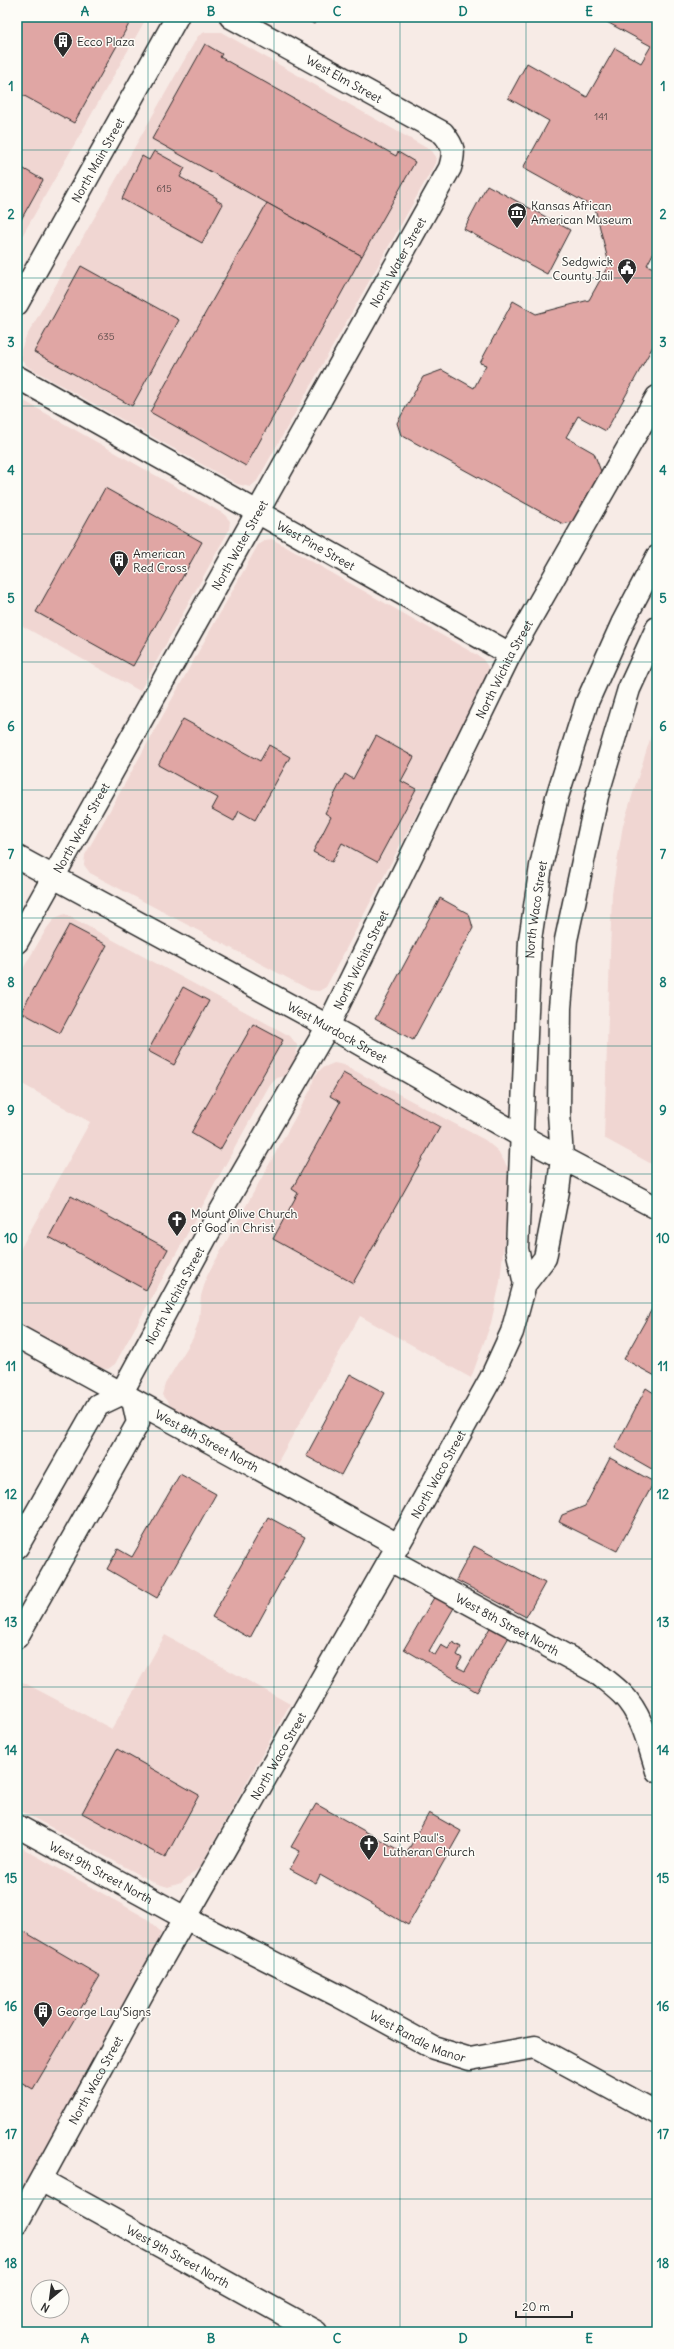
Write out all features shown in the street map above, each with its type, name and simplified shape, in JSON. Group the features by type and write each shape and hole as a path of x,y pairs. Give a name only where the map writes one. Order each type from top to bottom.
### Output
{"street":[{"name":"North Main Street","path":"17,304 177,17"},
{"name":"West Elm Street","path":"231,17 443,133 453,145"},
{"name":"North Water Street","path":"17,942 450,168 453,157 453,145"},
{"name":"West Pine Street","path":"17,378 510,654"},
{"name":"North Wichita Street","path":"127,1397 207,1235 328,1026 510,654 657,397"},
{"name":"North Waco Street","path":"525,1284 517,1248 523,1137 530,940 541,866 557,797 587,702 623,622 657,557"},
{"name":"North Waco Street","path":"17,2223 185,1918 394,1552 491,1378 512,1332 525,1284 545,1258 558,1191 562,1158 559,1113 560,1008 566,940 597,796 629,689 657,628"},
{"name":"West Murdock Street","path":"17,857 328,1026 523,1137 657,1208"},
{"name":"West 8th Street North","path":"17,1336 127,1397 394,1552 596,1672 621,1693 634,1709 649,1743 657,1771"},
{"path":"17,1546 98,1405 127,1397 138,1423 17,1637"},
{"name":"West 9th Street North","path":"17,1826 185,1918"},
{"name":"West Randle Manor","path":"185,1918 339,1996 434,2048 470,2059 535,2047 657,2112"},
{"name":"West 9th Street North","path":"41,2180 316,2332"}],"shaded area":[{"path":"17,17 147,17 17,245"},
{"path":"205,32 221,32 432,151 436,157 435,164 257,481 250,487 237,484 28,367 21,360 21,350 25,339 198,36"},
{"path":"17,397 224,514 230,521 229,530 140,691 17,623"},
{"path":"272,539 482,658 488,667 487,677 482,689 326,987 319,991 310,990 90,873 84,865 85,855 258,545 265,540"},
{"path":"657,717 657,1167 604,1138 612,893 623,825"},
{"path":"65,914 290,1036 297,1045 295,1065 285,1076 277,1078 269,1086 115,1364 108,1369 99,1368 17,1323 17,1255 90,1122 17,1081 17,979 47,928 55,918"},
{"path":"334,1063 344,1065 485,1140 498,1151 511,1173 500,1282 491,1323 471,1378 360,1316 276,1465 173,1409 162,1395 165,1384 193,1338 199,1320 201,1296 207,1276 311,1089 314,1077 322,1068"},
{"path":"165,1635 290,1704 200,1867 181,1883 168,1887 155,1883 17,1809 17,1679 112,1729"},
{"path":"17,1845 146,1918 161,1932 158,1942 17,2198"}],"building":[{"name":"Ecco Plaza","path":"17,17 116,17 129,24 74,123 17,92"},
{"path":"116,17 132,17 129,24"},
{"path":"302,17 322,17 314,24"},
{"name":"Sedgwick County Jail","path":"604,17 657,17 657,246 647,265 657,270 657,339 606,431 578,416 566,437 594,453 602,474 576,521 563,524 401,435 397,423 423,377 442,370 474,388 486,365 480,363 513,301 536,314 589,300 609,264 595,208 523,168 549,121 508,98 527,63 587,97 615,48 641,63 651,46 605,21"},
{"path":"205,44 222,54 220,57 396,156 398,152 415,162 362,256 152,139"},
{"path":"154,151 185,168 180,177 217,198 216,200 223,204 202,243 122,199 142,156 149,160"},
{"path":"17,165 43,180 18,225 17,225"},
{"name":"Kansas African American Museum","path":"487,185 570,230 547,274 464,229"},
{"path":"267,203 362,256 246,466 150,412"},
{"path":"81,266 179,320 132,406 34,352"},
{"name":"American Red Cross","path":"105,488 202,542 133,666 36,612"},
{"path":"183,719 260,761 269,745 290,757 255,820 239,811 234,821 212,809 218,798 158,765"},
{"path":"376,736 414,757 401,781 416,789 377,862 342,843 332,862 313,852 331,817 325,813 345,774 353,779"},
{"path":"440,898 469,914 473,928 413,1040 375,1019"},
{"path":"69,925 107,945 60,1033 21,1012"},
{"path":"183,987 209,1001 174,1065 148,1051"},
{"path":"253,1024 283,1040 220,1150 191,1133"},
{"path":"343,1073 440,1127 353,1283 273,1239 298,1193 292,1189 340,1102 330,1096"},
{"path":"71,1196 168,1249 146,1290 49,1237"},
{"path":"657,1300 657,1377 624,1359"},
{"path":"350,1374 385,1393 341,1475 306,1456"},
{"path":"646,1388 657,1395 657,1472 615,1448"},
{"path":"610,1458 654,1482 617,1551 559,1522 562,1515 585,1506"},
{"path":"180,1474 216,1494 157,1598 107,1569 118,1549 132,1557"},
{"path":"268,1517 305,1537 250,1638 212,1617"},
{"path":"474,1546 545,1583 526,1617 456,1580"},
{"path":"436,1594 455,1606 429,1651 435,1655 441,1645 448,1649 452,1642 461,1647 457,1655 462,1658 457,1667 465,1671 491,1626 509,1637 477,1692 404,1649"},
{"path":"117,1749 199,1795 165,1858 82,1813"},
{"name":"Saint Paul's Lutheran Church","path":"316,1804 406,1854 429,1813 461,1831 408,1925 320,1875 316,1883 290,1869 300,1851 291,1847"},
{"name":"George Lay Signs","path":"18,1928 100,1976 33,2089 17,2080"}],"place":[{"name":"Ecco Plaza","path":"63,58"},
{"name":"Kansas African American Museum","path":"517,229"},
{"name":"Sedgwick County Jail","path":"627,285"},
{"name":"American Red Cross","path":"119,577"},
{"name":"Mount Olive Church of God in Christ","path":"177,1237"},
{"name":"Saint Paul's Lutheran Church","path":"369,1861"},
{"name":"George Lay Signs","path":"43,2028"}]}
